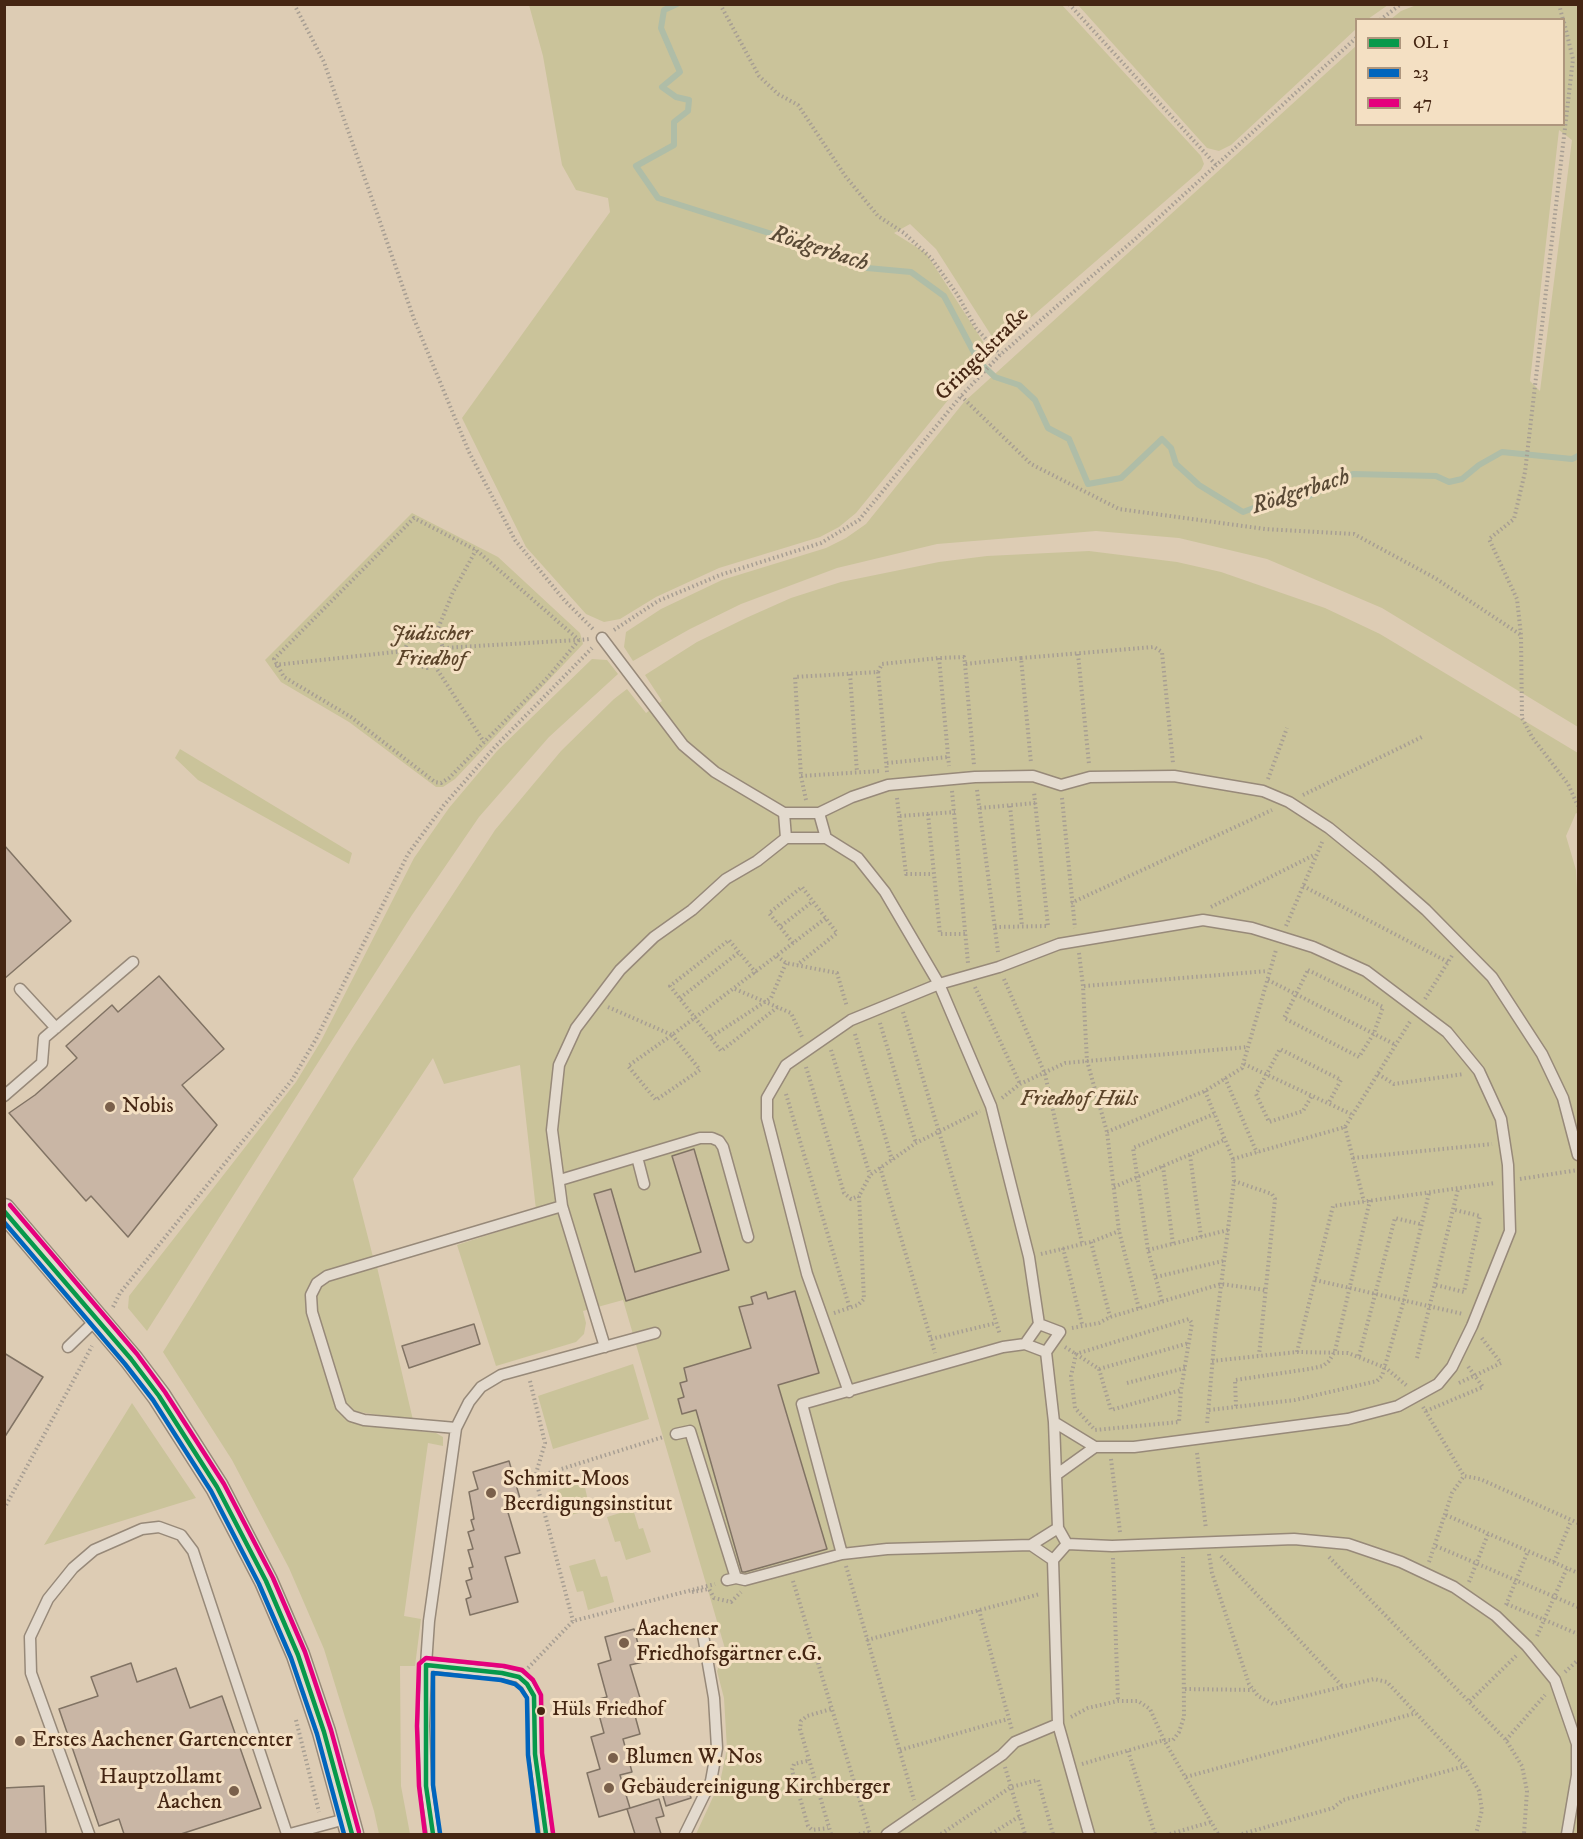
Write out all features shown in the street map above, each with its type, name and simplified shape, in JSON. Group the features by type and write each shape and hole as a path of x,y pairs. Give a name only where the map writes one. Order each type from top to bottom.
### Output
{"street":[{"path":"4,1210 99,1328 159,1396 217,1487 266,1581 298,1655 324,1732 350,1826"}],"lane":[{"path":"602,638 683,744 716,772 784,813 813,813 852,797 891,785 951,779 1033,776 1061,785 1090,777 1174,776 1263,791 1289,802 1329,828 1426,910 1492,977 1542,1053 1563,1098 1578,1155"},
{"path":"784,813 786,838"},
{"path":"813,813 826,838 858,858 885,892 939,984 991,1106 1029,1257 1039,1324 1025,1344"},
{"path":"605,1347 562,1206 552,1130 559,1065 576,1028 620,970 654,937 692,910 726,879 757,861 786,838 826,838"},
{"path":"849,1392 807,1274 767,1118 767,1098 786,1065 826,1035 875,1009 939,984 999,967 1059,944 1203,920 1229,922 1313,947 1366,971 1419,1008 1447,1032 1479,1071 1501,1119 1508,1180 1510,1231 1459,1354 1438,1384 1398,1406 1348,1419 1110,1448 1095,1447 1054,1422"},
{"path":"4,1096 42,1063 44,1038 133,962"},
{"path":"20,989 56,1028"},
{"path":"560,1180 700,1138 719,1141 748,1237"},
{"path":"637,1157 645,1184"},
{"path":"456,1428 364,1420 351,1416 341,1406 312,1312 311,1295 316,1283 327,1276 562,1206"},
{"path":"1039,1324 1058,1336 1047,1352 1054,1422 1058,1528 1067,1544"},
{"path":"68,1347 99,1328"},
{"path":"433,1834 426,1786 424,1738 426,1665 429,1621 456,1428 469,1402 481,1387 501,1375 656,1333"},
{"path":"842,1554 802,1404 1004,1347 1025,1344 1047,1352"},
{"path":"676,1434 690,1431 731,1579 745,1581 842,1554 887,1549 1031,1545 1058,1528"},
{"path":"1056,1475 1095,1447"},
{"path":"89,1834 31,1673 30,1637 48,1599 73,1568 94,1550 142,1529 159,1527 181,1535 192,1551 289,1834 322,1826 350,1826"},
{"path":"1089,1834 1058,1724 1053,1560 1067,1544 1117,1545 1294,1539 1348,1544 1401,1562 1464,1593 1499,1619 1529,1648 1555,1680 1577,1744 1577,1775 1567,1834"},
{"path":"1031,1545 1053,1560"},
{"path":"685,1834 711,1781 717,1748 714,1698 703,1635"},
{"path":"426,1665 502,1673 519,1677 527,1684 534,1696 535,1754 546,1834"},
{"path":"887,1834 1002,1755 1015,1743 1058,1724"}],"path":[{"path":"294,4 324,62 414,319 473,462 515,540 565,601 602,638"},
{"path":"720,4 759,76 778,94 798,105 846,177 878,216 904,233 932,258 957,294 976,328 1000,355"},
{"path":"1069,4 1216,165"},
{"path":"1383,18 1401,4"},
{"path":"1565,28 1573,58 1565,126"},
{"name":"Gringelstraße","path":"4,1509 99,1328 120,1293 292,1080 316,1039 414,846 444,805 494,748 602,638 658,601 720,575 821,543 842,533 860,520 961,396 1000,355 1355,39"},
{"path":"1565,126 1525,472 1514,519 1489,539 1517,599 1521,635 1522,718 1532,737 1568,784 1578,806"},
{"path":"961,396 1031,464 1119,509 1265,529 1354,534 1435,578 1521,635"},
{"path":"414,518 476,550 579,640 548,677 449,778 435,782 351,717 284,677 274,659 414,518"},
{"path":"435,636 453,592 476,550"},
{"path":"435,636 444,648"},
{"path":"404,651 406,644 414,637 435,636"},
{"path":"444,648 602,638"},
{"path":"933,874 906,874 900,816 887,770 878,672 882,664 964,657 965,664 1154,647 1162,652 1174,776"},
{"path":"404,651 413,664 427,668 440,662 444,648"},
{"path":"275,664 404,651"},
{"path":"1078,654 1090,777"},
{"path":"939,658 970,975 1020,1084"},
{"path":"996,927 1048,926 1021,658"},
{"path":"435,666 484,742"},
{"path":"813,813 801,776 795,677 878,672"},
{"path":"850,674 857,772"},
{"path":"1263,791 1287,728"},
{"path":"1071,903 1289,802 1422,737"},
{"path":"887,763 948,757"},
{"path":"801,776 887,770"},
{"path":"1061,785 1071,903 1083,986 1087,1061 1107,1132 1119,1231 1139,1309"},
{"path":"980,808 1036,803"},
{"path":"1010,806 1022,926"},
{"path":"900,816 955,812"},
{"path":"928,814 940,934 965,934"},
{"path":"1107,1132 1205,1091 1244,1064 1268,980 1268,971 1315,855 1329,828"},
{"path":"1203,920 1212,906 1228,896 1315,855"},
{"path":"1303,886 1448,962"},
{"path":"793,943 769,913 802,887 837,933 797,965"},
{"path":"781,926 812,902"},
{"path":"596,1002 672,1035 700,1070 656,1100 628,1066 672,1035 695,1017 735,989 826,918"},
{"path":"756,973 729,940 670,986 721,1051 778,1007"},
{"path":"1364,1202 1345,1127 1394,1044 1460,944"},
{"path":"680,998 738,953"},
{"path":"777,957 786,963 837,973 892,1160"},
{"path":"711,1037 763,1001 771,998 786,963"},
{"path":"1308,970 1383,1007 1374,1033 1359,1057 1284,1018 1295,994 1308,970"},
{"path":"1083,986 1268,971"},
{"path":"1268,980 1394,1044"},
{"path":"735,989 791,1013 805,1052 844,1194 852,1199 859,1196"},
{"path":"899,1000 1004,1347"},
{"path":"875,1009 916,1143"},
{"path":"826,1035 870,1175"},
{"path":"1311,1097 1303,1111 1269,1122 1256,1094 1264,1074 1280,1049 1341,1080 1328,1104"},
{"path":"1244,1064 1351,1114"},
{"path":"1378,1074 1395,1084 1479,1071"},
{"path":"780,1076 850,1309"},
{"path":"1225,1078 1257,1153"},
{"path":"1205,1091 1233,1160 1234,1181 1212,1361 1207,1427 1211,1436"},
{"path":"1162,1301 1148,1250 1133,1148 1214,1114"},
{"path":"1233,1160 1345,1127"},
{"path":"1114,1187 1224,1140"},
{"path":"1353,1158 1503,1143"},
{"path":"1190,1155 1201,1237"},
{"path":"1163,1166 1173,1244"},
{"path":"880,1167 939,1365"},
{"path":"1297,1352 1333,1206 1578,1170"},
{"path":"1234,1181 1272,1194 1275,1199 1259,1355"},
{"path":"1417,1358 1455,1210 1458,1189"},
{"path":"1209,1410 1295,1400 1377,1381 1386,1368 1429,1193"},
{"path":"1236,1406 1235,1380 1323,1366 1335,1351 1370,1200"},
{"path":"1436,1285 1464,1292 1480,1216 1455,1210"},
{"path":"1359,1356 1395,1218 1420,1224"},
{"path":"1148,1250 1228,1230"},
{"path":"1029,1257 1091,1242 1119,1231"},
{"path":"1091,1242 1110,1317"},
{"path":"1063,1248 1082,1324"},
{"path":"1156,1277 1223,1261"},
{"path":"1315,1280 1468,1316 1501,1363 1443,1390 1438,1384"},
{"path":"1181,1390 1111,1410 1099,1369 1076,1354 1058,1336 1082,1324 1099,1323 1110,1317 1221,1284 1265,1290"},
{"path":"1189,1319 1192,1323 1181,1390 1179,1422 1095,1430 1075,1408 1071,1376 1076,1354 1189,1319"},
{"path":"931,1339 996,1323"},
{"path":"99,1328 102,1350"},
{"path":"1099,1369 1189,1343"},
{"path":"1212,1361 1297,1352 1335,1351 1359,1356 1386,1368 1406,1384 1464,1476 1480,1479 1578,1523"},
{"path":"1425,1411 1483,1387 1459,1354"},
{"path":"527,1368 545,1443 535,1477 573,1621"},
{"path":"1127,1383 1185,1368"},
{"path":"1196,1439 1212,1572 1253,1690"},
{"path":"535,1477 654,1440"},
{"path":"1110,1448 1117,1545 1118,1701"},
{"path":"1425,1574 1457,1482 1464,1476"},
{"path":"1446,1515 1578,1573"},
{"path":"1554,1562 1572,1521"},
{"path":"1464,1593 1488,1534"},
{"path":"1070,1768 1164,1740 1173,1740 1179,1732 1184,1717 1185,1689 1182,1542"},
{"path":"1208,1542 1343,1687"},
{"path":"1314,1542 1506,1740 1522,1766 1527,1791 1524,1834"},
{"path":"1436,1546 1578,1607"},
{"path":"1499,1619 1528,1551"},
{"path":"842,1554 918,1813"},
{"path":"789,1568 870,1833 859,1834"},
{"path":"1470,1701 1529,1648 1556,1597 1567,1568"},
{"path":"519,1677 573,1621 713,1584"},
{"path":"867,1641 1053,1591"},
{"path":"1507,1604 1578,1634"},
{"path":"980,1610 1015,1743"},
{"path":"1506,1740 1544,1698 1555,1680 1578,1660"},
{"path":"1185,1689 1253,1690 1273,1704 1374,1679 1387,1682 1465,1766 1479,1791 1482,1810 1476,1834"},
{"path":"1058,1724 1088,1708 1118,1701 1138,1701 1150,1709 1164,1740 1218,1834"},
{"path":"831,1710 807,1716 801,1722 800,1729 807,1761 831,1834"},
{"path":"1186,1777 1416,1713"},
{"path":"295,1715 322,1826"},
{"path":"900,1750 1008,1719"},
{"path":"1128,1751 1155,1834"},
{"path":"1002,1755 1024,1834"},
{"path":"807,1761 794,1764 792,1770 808,1826 812,1830 828,1828"},
{"path":"1242,1834 1333,1808 1342,1800 1465,1766"},
{"path":"941,1834 1011,1787 1038,1780 1053,1834"},
{"path":"991,1834 1020,1816"},
{"path":"1170,1834 1211,1822"}],"green space":[{"path":"1419,4 1578,5 1578,727 1382,608 1267,559 1179,538 1096,531 937,544 837,568 741,604 633,661 624,647 626,632 661,609 722,580 826,548 866,524 964,402 1355,47 1355,126 1565,126 1565,18 1392,18 1401,11","holes":["1559,130 1572,140 1540,391 1530,381"]},
{"path":"529,5 1062,5 1201,156 1204,164 1201,170 998,346 936,249 910,224 894,233 926,253 991,354 966,378 856,513 839,527 820,537 719,568 656,597 620,619 604,622 586,614 526,547 462,418 610,212 608,198 576,190 562,165 543,56"},
{"path":"1078,5 1388,5 1369,18 1355,18 1355,30 1231,145 1219,151 1207,148"},
{"name":"Jüdischer Friedhof","path":"412,513 498,557 580,633 583,644 455,779 443,787 436,787 349,722 281,682 265,660"},
{"name":"Friedhof Hüls","path":"1089,551 1177,562 1221,572 1325,608 1380,634 1578,753 1578,814 1576,813 1566,836 1576,870 1578,909 1578,1834 696,1834 720,1782 727,1749 724,1698 717,1671 726,1652 623,1300 583,1311 586,1323 584,1334 576,1342 496,1366 457,1245 537,1219 520,1065 444,1084 433,1058 353,1179 373,1257 324,1272 312,1280 306,1295 347,1419 364,1425 436,1433 443,1437 443,1446 428,1443 404,1616 421,1619 415,1666 400,1666 401,1786 410,1834 379,1834 324,1649 289,1568 232,1460 163,1352 352,1048 495,830 561,751 614,699 627,689 646,713 662,701 645,675 697,642 746,618 791,598 841,582 939,562 987,556"},
{"path":"592,659 607,660 618,674 549,737 479,817 412,915 147,1331 128,1308 129,1296 296,1082 321,1041 414,858 449,808 497,751"},
{"path":"180,749 352,853 349,864 198,780 175,758"},
{"path":"377,1267 413,1420 352,1411 345,1402 317,1311 316,1296 321,1285 342,1276"},
{"path":"633,1364 649,1419 553,1449 538,1396"},
{"path":"132,1403 196,1498 44,1545"},
{"path":"584,1483 590,1510 563,1517 557,1490"},
{"path":"633,1509 639,1529 643,1528 651,1552 626,1560 620,1541 615,1542 607,1517"},
{"path":"595,1559 601,1577 607,1576 614,1602 588,1610 583,1591 577,1592 569,1566"}],"building":[{"path":"4,845 71,921 4,979"},
{"name":"Nobis","path":"159,976 224,1049 182,1085 217,1125 128,1237 91,1196 86,1201 9,1113 35,1095 77,1058 66,1046 112,1005 118,1012"},
{"path":"694,1149 729,1270 626,1301 594,1194 611,1189 635,1272 701,1252 672,1156"},
{"path":"795,1291 819,1373 778,1385 827,1549 742,1572 696,1410 682,1414 678,1399 684,1397 680,1383 687,1381 684,1368 751,1348 739,1307 753,1304 751,1297 766,1292 768,1299"},
{"path":"474,1324 480,1344 409,1368 402,1346"},
{"path":"4,1353 43,1377 4,1438"},
{"path":"509,1461 522,1505 507,1509 520,1553 505,1557 518,1602 470,1615 466,1599 471,1597 466,1581 472,1579 469,1568 473,1567 468,1550 473,1549 468,1532 474,1530 471,1520 474,1519 469,1492 478,1489 473,1472"},
{"path":"634,1629 643,1662 630,1665 640,1698 631,1701 640,1734 623,1739 632,1772 620,1775 630,1808 599,1817 587,1773 600,1769 591,1737 604,1733 595,1700 607,1697 598,1664 611,1660 605,1637"},
{"path":"131,1663 137,1682 176,1668 190,1708 222,1696 261,1808 181,1834 124,1834 119,1819 99,1826 59,1709 98,1696 91,1677"},
{"path":"686,1782 691,1798 666,1806 661,1789"},
{"path":"44,1786 46,1834 4,1834 4,1788"},
{"path":"659,1799 664,1816 656,1818 661,1834 635,1834 627,1809"}],"waterway":[{"name":"Rödgerbach","path":"677,4 664,10 661,28 680,72 662,87 676,97 689,100 688,111 674,122 674,145 636,166 658,198 829,252 867,268 911,272 944,296 979,362 995,377 1019,385 1035,400 1048,428 1069,439 1088,484 1121,478 1162,439 1171,448 1176,464 1199,485 1243,512 1267,503 1309,496 1353,474 1436,476 1449,482 1462,479 1479,465 1502,452 1572,459 1578,456"}],"transit line":[{"name":"47","path":"10,1205 137,1354 165,1392 224,1484 273,1578 305,1652 331,1730 359,1832"},
{"path":"4,1211 131,1359 159,1396 217,1487 266,1581 298,1655 324,1732 352,1834"},
{"name":"23","path":"4,1222 153,1400 211,1491 259,1584 291,1658 317,1734 344,1834"},
{"name":"47","path":"425,1834 419,1786 417,1726 419,1664 426,1658 504,1666 522,1670 533,1680 541,1695 542,1753 553,1833"},
{"path":"426,1665 502,1673 519,1677 527,1684 534,1696 535,1754 546,1834"},
{"path":"426,1665 426,1786 433,1834"},
{"name":"23","path":"440,1833 433,1785 433,1673 501,1680 515,1684 527,1698 528,1755 538,1834"}],"place":[{"name":"Nobis","path":"110,1107"},
{"name":"Schmitt-Moos Beerdigungsinstitut","path":"491,1493"},
{"name":"Aachener Friedhofsgärtner e.G.","path":"624,1643"},
{"name":"Hüls Friedhof","path":"541,1711"},
{"name":"Erstes Aachener Gartencenter","path":"20,1741"},
{"name":"Blumen W. Nos","path":"613,1758"},
{"name":"Gebäudereinigung Kirchberger","path":"609,1788"},
{"name":"Hauptzollamt Aachen","path":"234,1791"}]}
